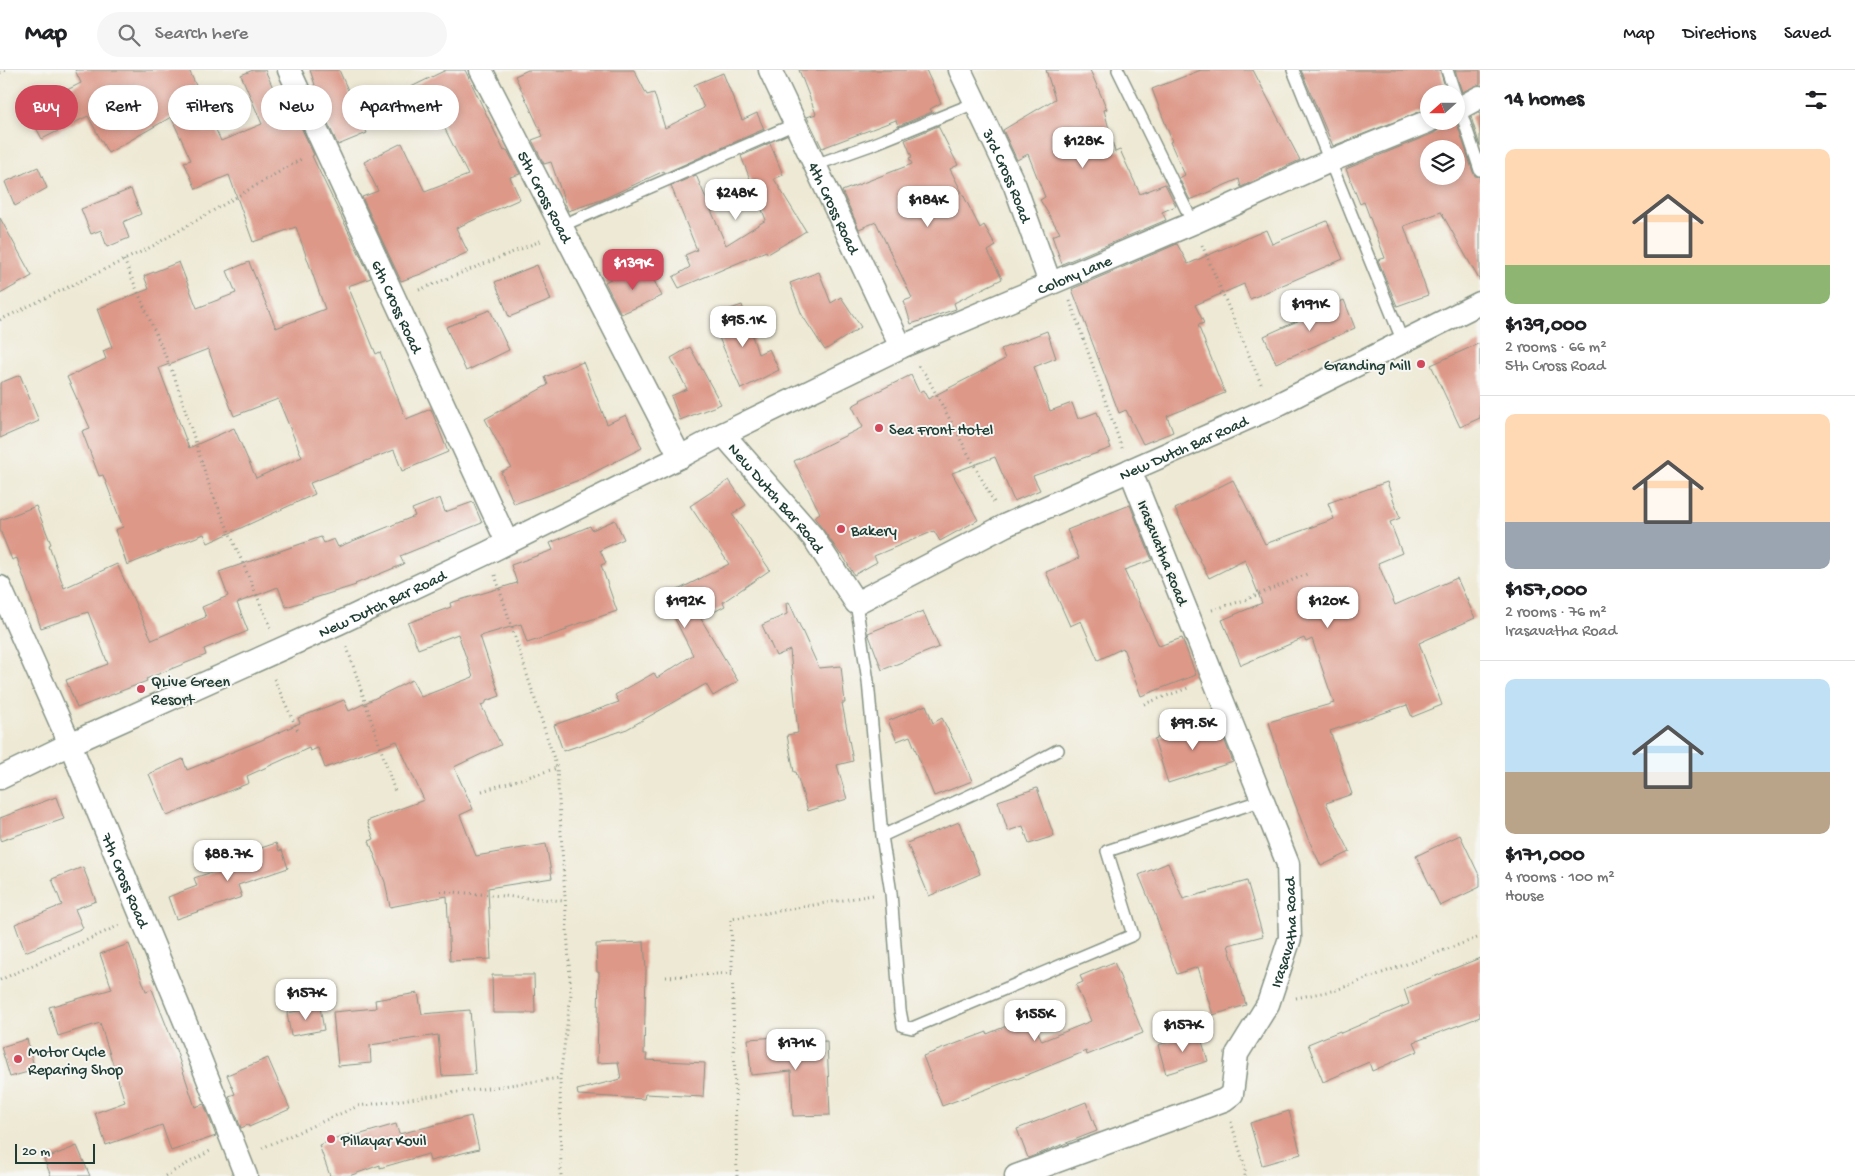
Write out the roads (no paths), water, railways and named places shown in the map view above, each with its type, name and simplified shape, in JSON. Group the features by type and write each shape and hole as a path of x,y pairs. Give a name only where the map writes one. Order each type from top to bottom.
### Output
{"street":[{"name":"6th Cross Road","path":"289,70 507,542"},
{"name":"5th Cross Road","path":"481,70 680,457"},
{"name":"4th Cross Road","path":"770,70 901,347"},
{"name":"3rd Cross Road","path":"960,70 1015,186 1056,281"},
{"path":"1465,101 1480,97"},
{"name":"Colony Lane","path":"723,434 901,347 1193,223 1330,161 1420,125"},
{"name":"New Dutch Bar Road","path":"0,778 70,744 339,623 487,553 723,434 813,537 856,603 1006,526 1271,408 1480,303"},
{"name":"Irasavatha Road","path":"1016,1176 1224,1100 1232,1094 1237,1054 1268,1004 1290,938 1288,864 1130,470"},
{"name":"7th Cross Road","path":"0,587 70,744 193,1041 239,1158"}],"lane":[{"path":"1118,70 1193,223"},
{"path":"1293,70 1403,342"},
{"path":"1447,70 1452,85"},
{"path":"815,165 871,145 975,103"},
{"path":"563,229 795,124"},
{"path":"1465,126 1480,170"},
{"path":"856,603 868,681 882,836 891,893 900,1010 903,1026 912,1028 1133,935 1107,850 1263,800"},
{"path":"882,836 1001,781 1058,750"}],"place":[{"name":"Granding Mill","path":"1421,364"},
{"name":"Sea Front Hotel","path":"879,428"},
{"name":"Bakery","path":"841,529"},
{"name":"QLive Green Resort","path":"141,689"},
{"name":"Motor Cycle Reparing Shop","path":"18,1059"},
{"name":"Pillayar Kovil","path":"331,1139"}]}
